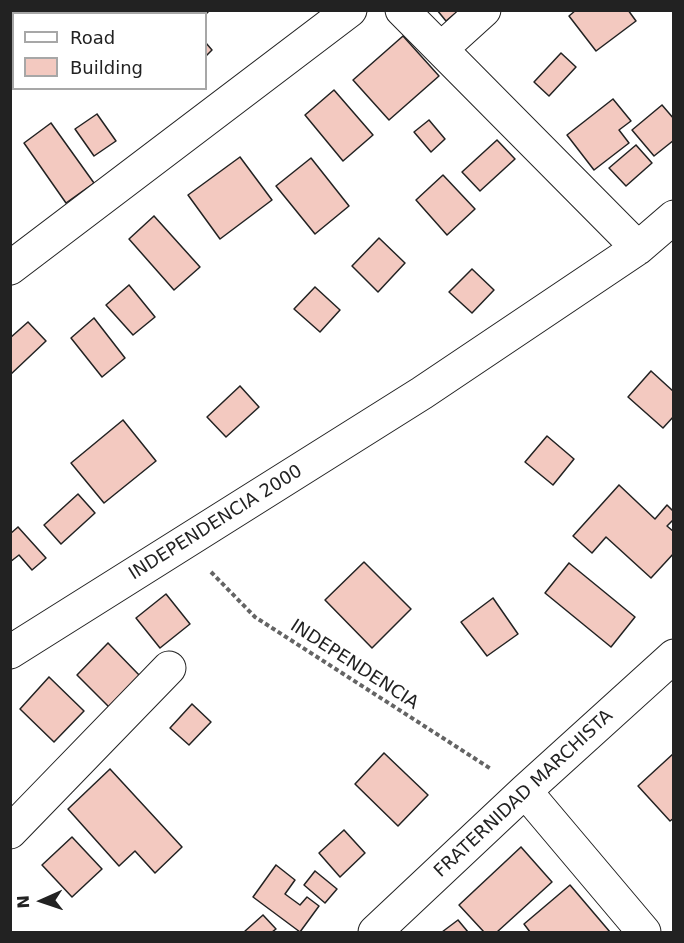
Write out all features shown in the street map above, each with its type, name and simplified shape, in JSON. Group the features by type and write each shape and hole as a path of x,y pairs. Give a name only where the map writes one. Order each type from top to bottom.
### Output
{"street":[{"path":"10,268 350,10"},
{"path":"402,10 638,248"},
{"path":"441,49 484,10"},
{"name":"INDEPENDENCIA 2000","path":"10,652 422,393 638,248 674,217"},
{"name":"FRATERNIDAD MARCHISTA","path":"375,933 525,791 674,656"},
{"path":"10,832 169,668"},
{"path":"525,791 644,933"}],"path":[{"name":"INDEPENDENCIA","path":"183,543 255,617 525,791"}],"building":[{"path":"34,10 64,10 66,12 32,12"},
{"path":"145,10 177,10 178,12 144,12"},
{"path":"177,10 210,10 207,13 178,12"},
{"path":"437,10 459,10 446,21"},
{"path":"576,10 628,10 636,21 596,51 569,16"},
{"path":"403,36 439,76 389,120 353,80"},
{"path":"12,38 11,84 10,40"},
{"path":"207,44 212,50 207,55"},
{"path":"561,53 576,67 549,96 534,82"},
{"path":"334,90 373,135 343,161 305,115"},
{"path":"613,99 631,121 619,130 629,143 594,170 567,135"},
{"path":"662,105 674,119 674,140 654,156 632,130"},
{"path":"97,114 116,141 94,156 75,129"},
{"path":"429,120 445,139 431,152 414,132"},
{"path":"51,123 94,183 66,203 24,143"},
{"path":"497,140 515,159 480,191 462,172"},
{"path":"636,145 652,163 626,186 609,168"},
{"path":"240,157 272,200 220,239 188,195"},
{"path":"311,158 349,206 315,234 276,186"},
{"path":"443,175 475,209 447,235 416,200"},
{"path":"154,216 200,267 174,290 129,239"},
{"path":"379,238 405,263 378,292 352,266"},
{"path":"472,269 494,290 472,313 449,292"},
{"path":"129,285 155,317 133,335 106,305"},
{"path":"315,287 340,310 320,332 294,309"},
{"path":"94,318 125,358 102,377 71,338"},
{"path":"28,322 46,341 10,375 10,338"},
{"path":"651,371 674,392 674,416 663,428 628,397"},
{"path":"240,386 259,407 226,437 207,417"},
{"path":"123,420 156,461 104,503 71,463"},
{"path":"547,436 574,459 553,485 525,462"},
{"path":"619,485 655,519 667,505 674,512 674,519 667,526 674,532 674,553 651,578 606,537 592,553 573,536"},
{"path":"78,494 95,513 61,544 44,525"},
{"path":"18,527 46,558 32,570 19,555 10,562 10,534"},
{"path":"364,562 411,609 372,648 325,600"},
{"path":"569,563 635,617 611,647 545,593"},
{"path":"166,594 190,624 160,648 136,618"},
{"path":"493,598 518,634 487,656 461,622"},
{"path":"108,643 141,677 110,708 77,675"},
{"path":"49,677 84,711 54,742 20,709"},
{"path":"192,704 211,722 189,745 170,728"},
{"path":"384,753 428,795 398,826 355,784"},
{"path":"674,753 674,818 670,821 638,786"},
{"path":"110,769 182,847 155,873 135,851 119,866 68,809"},
{"path":"344,830 365,853 340,877 319,853"},
{"path":"72,837 102,869 72,897 42,865"},
{"path":"521,847 552,882 497,932 484,932 459,905"},
{"path":"276,865 295,880 285,894 300,905 307,897 319,906 300,932 253,897"},
{"path":"315,871 337,889 325,903 304,885"},
{"path":"570,885 610,932 530,932 524,924"},
{"path":"263,915 276,929 272,932 244,932"},
{"path":"458,920 468,932 442,932"}]}
